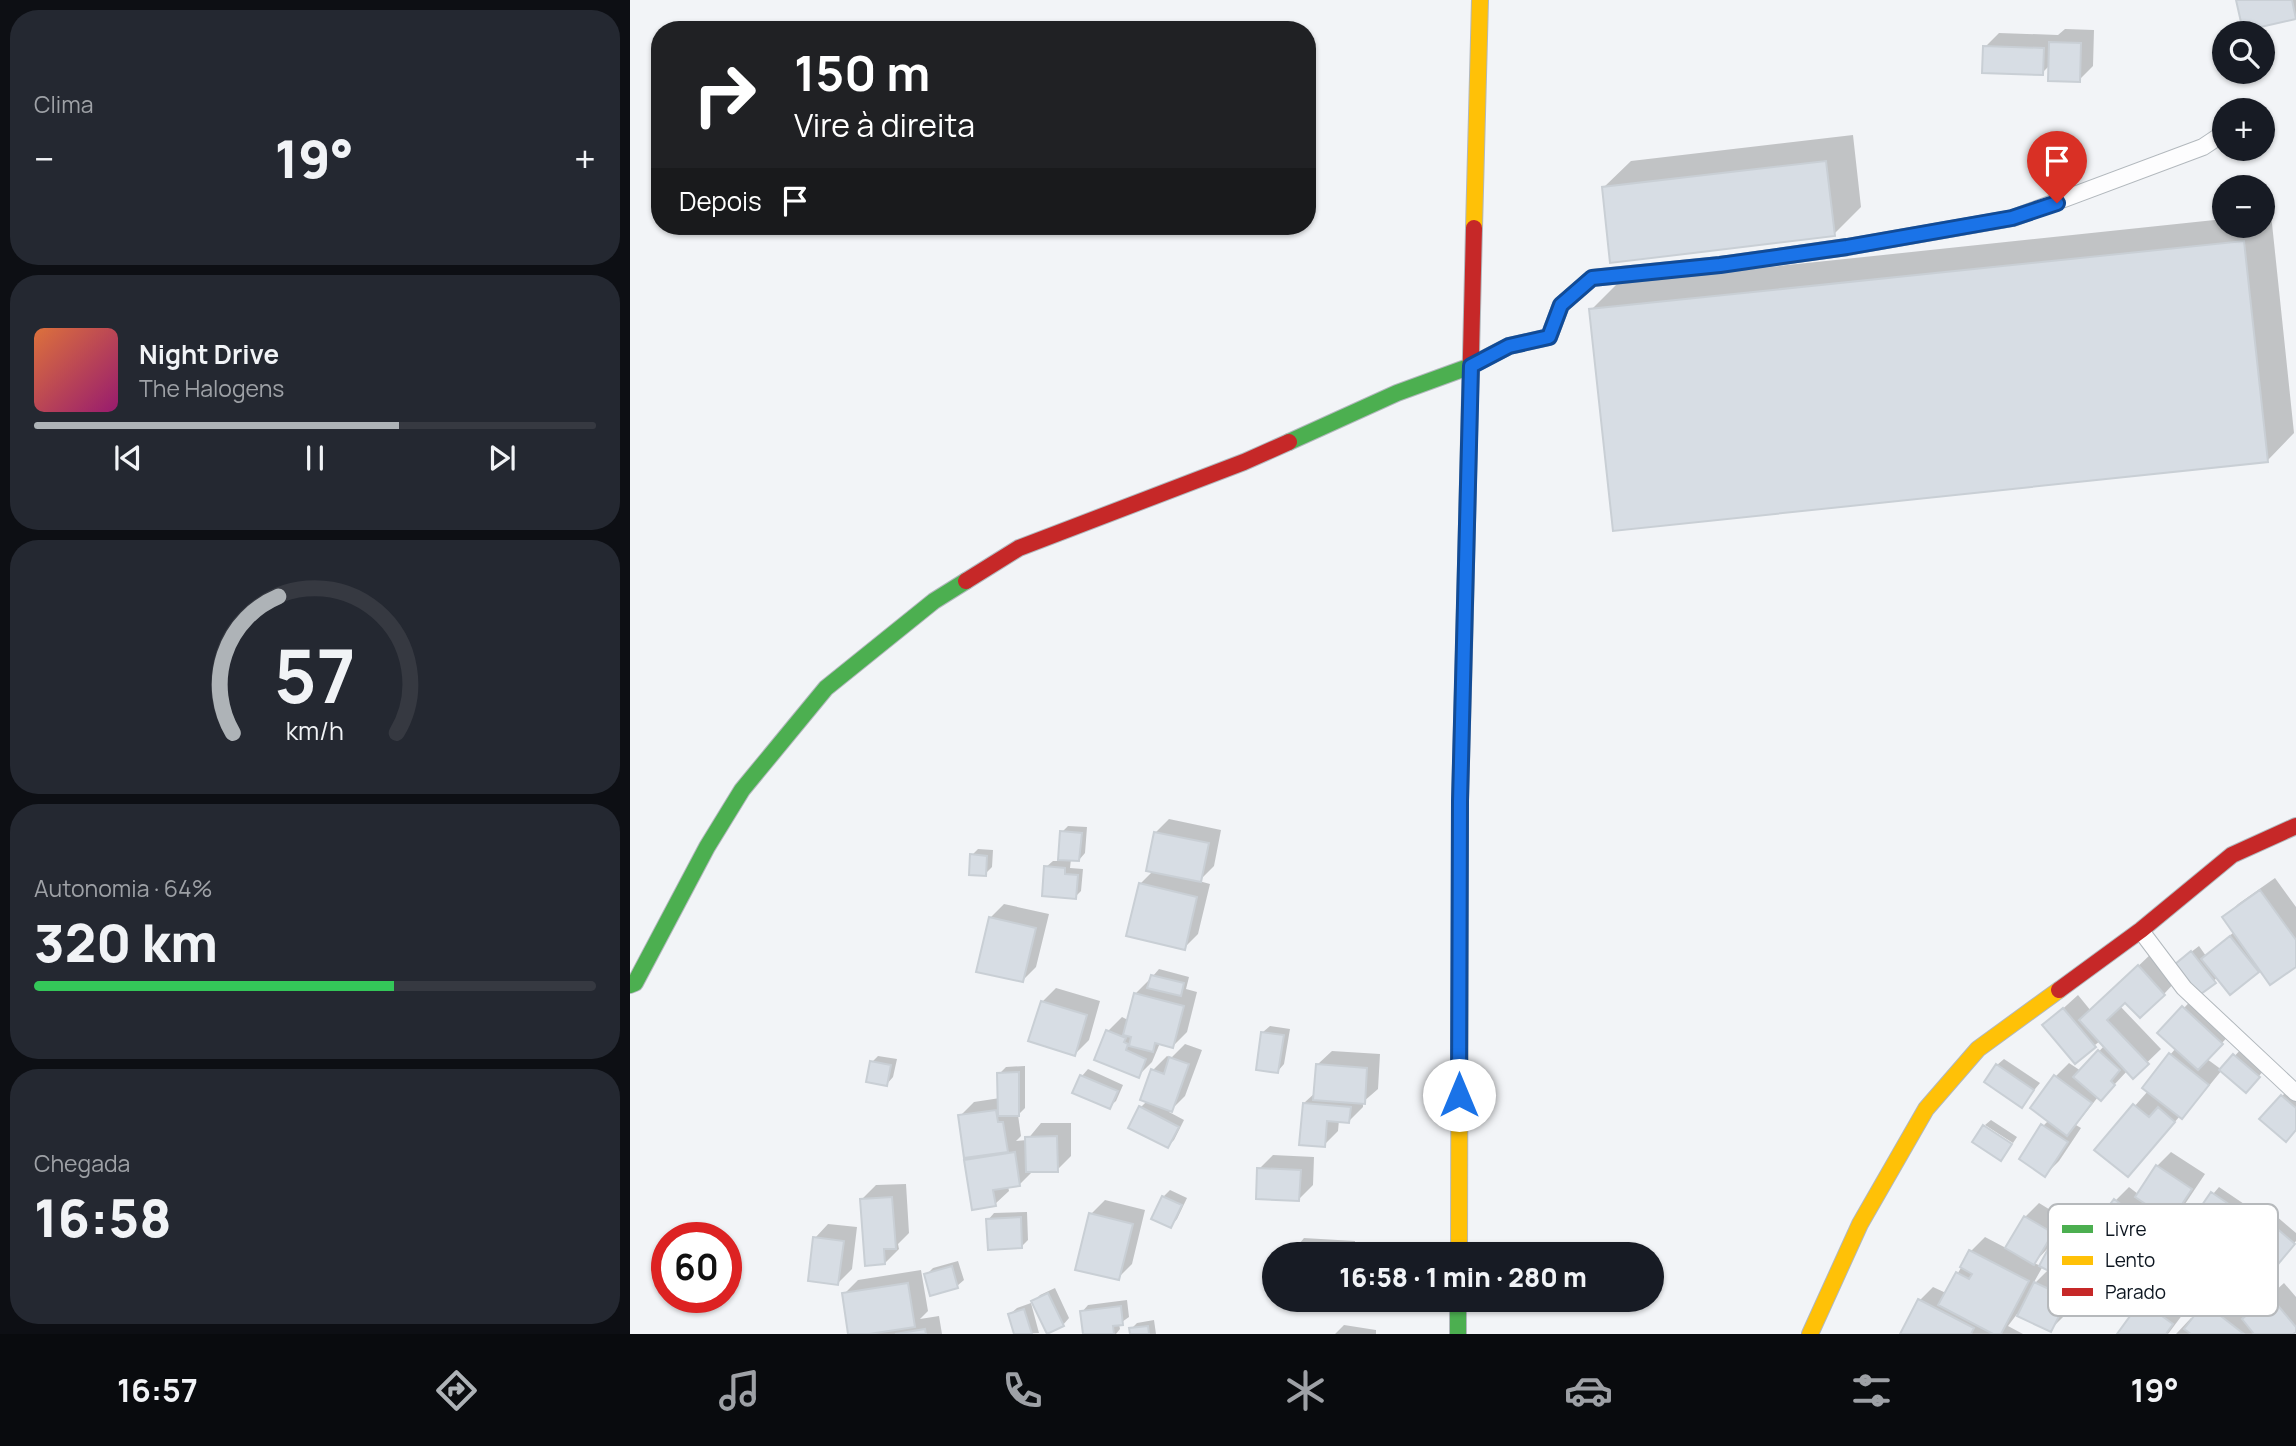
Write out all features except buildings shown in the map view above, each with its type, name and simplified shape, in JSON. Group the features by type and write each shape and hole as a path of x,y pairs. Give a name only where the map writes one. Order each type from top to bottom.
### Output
{"street":[{"path":"1459,1242 1460,801 1480,0"},
{"path":"630,985 635,983 707,847 742,790 826,688 934,601 1019,548 1244,462 1397,393 1471,366"},
{"path":"1810,1334 1860,1224 1926,1109 1978,1049 2141,930 2232,855 2296,825"},
{"path":"1458,1312 1458,1334"}],"lane":[{"path":"1471,366 1509,346 1549,337 1561,305 1592,278 1822,251 2012,218 2101,187 2212,141"},
{"path":"2141,930 2184,988 2296,1093"}],"traffic: fast":[{"path":"1289,442 1397,393 1471,366"},
{"path":"630,985 635,983 707,847 742,790 826,688 934,601 966,581"},
{"path":"1458,1312 1458,1334"}],"traffic: slow":[{"path":"1474,228 1480,0"},
{"path":"1459,1242 1460,801 1464,650"},
{"path":"1810,1334 1860,1224 1926,1109 1978,1049 2059,990"}],"traffic: jam":[{"path":"1464,650 1474,228"},
{"path":"966,581 1019,548 1244,462 1289,442"},
{"path":"2059,990 2141,930 2232,855 2296,826"}],"route":[{"path":"1459,1095 1460,801 1471,366 1509,346 1549,337 1561,305 1592,278 1720,265 1847,247 2012,218 2057,203"}]}
